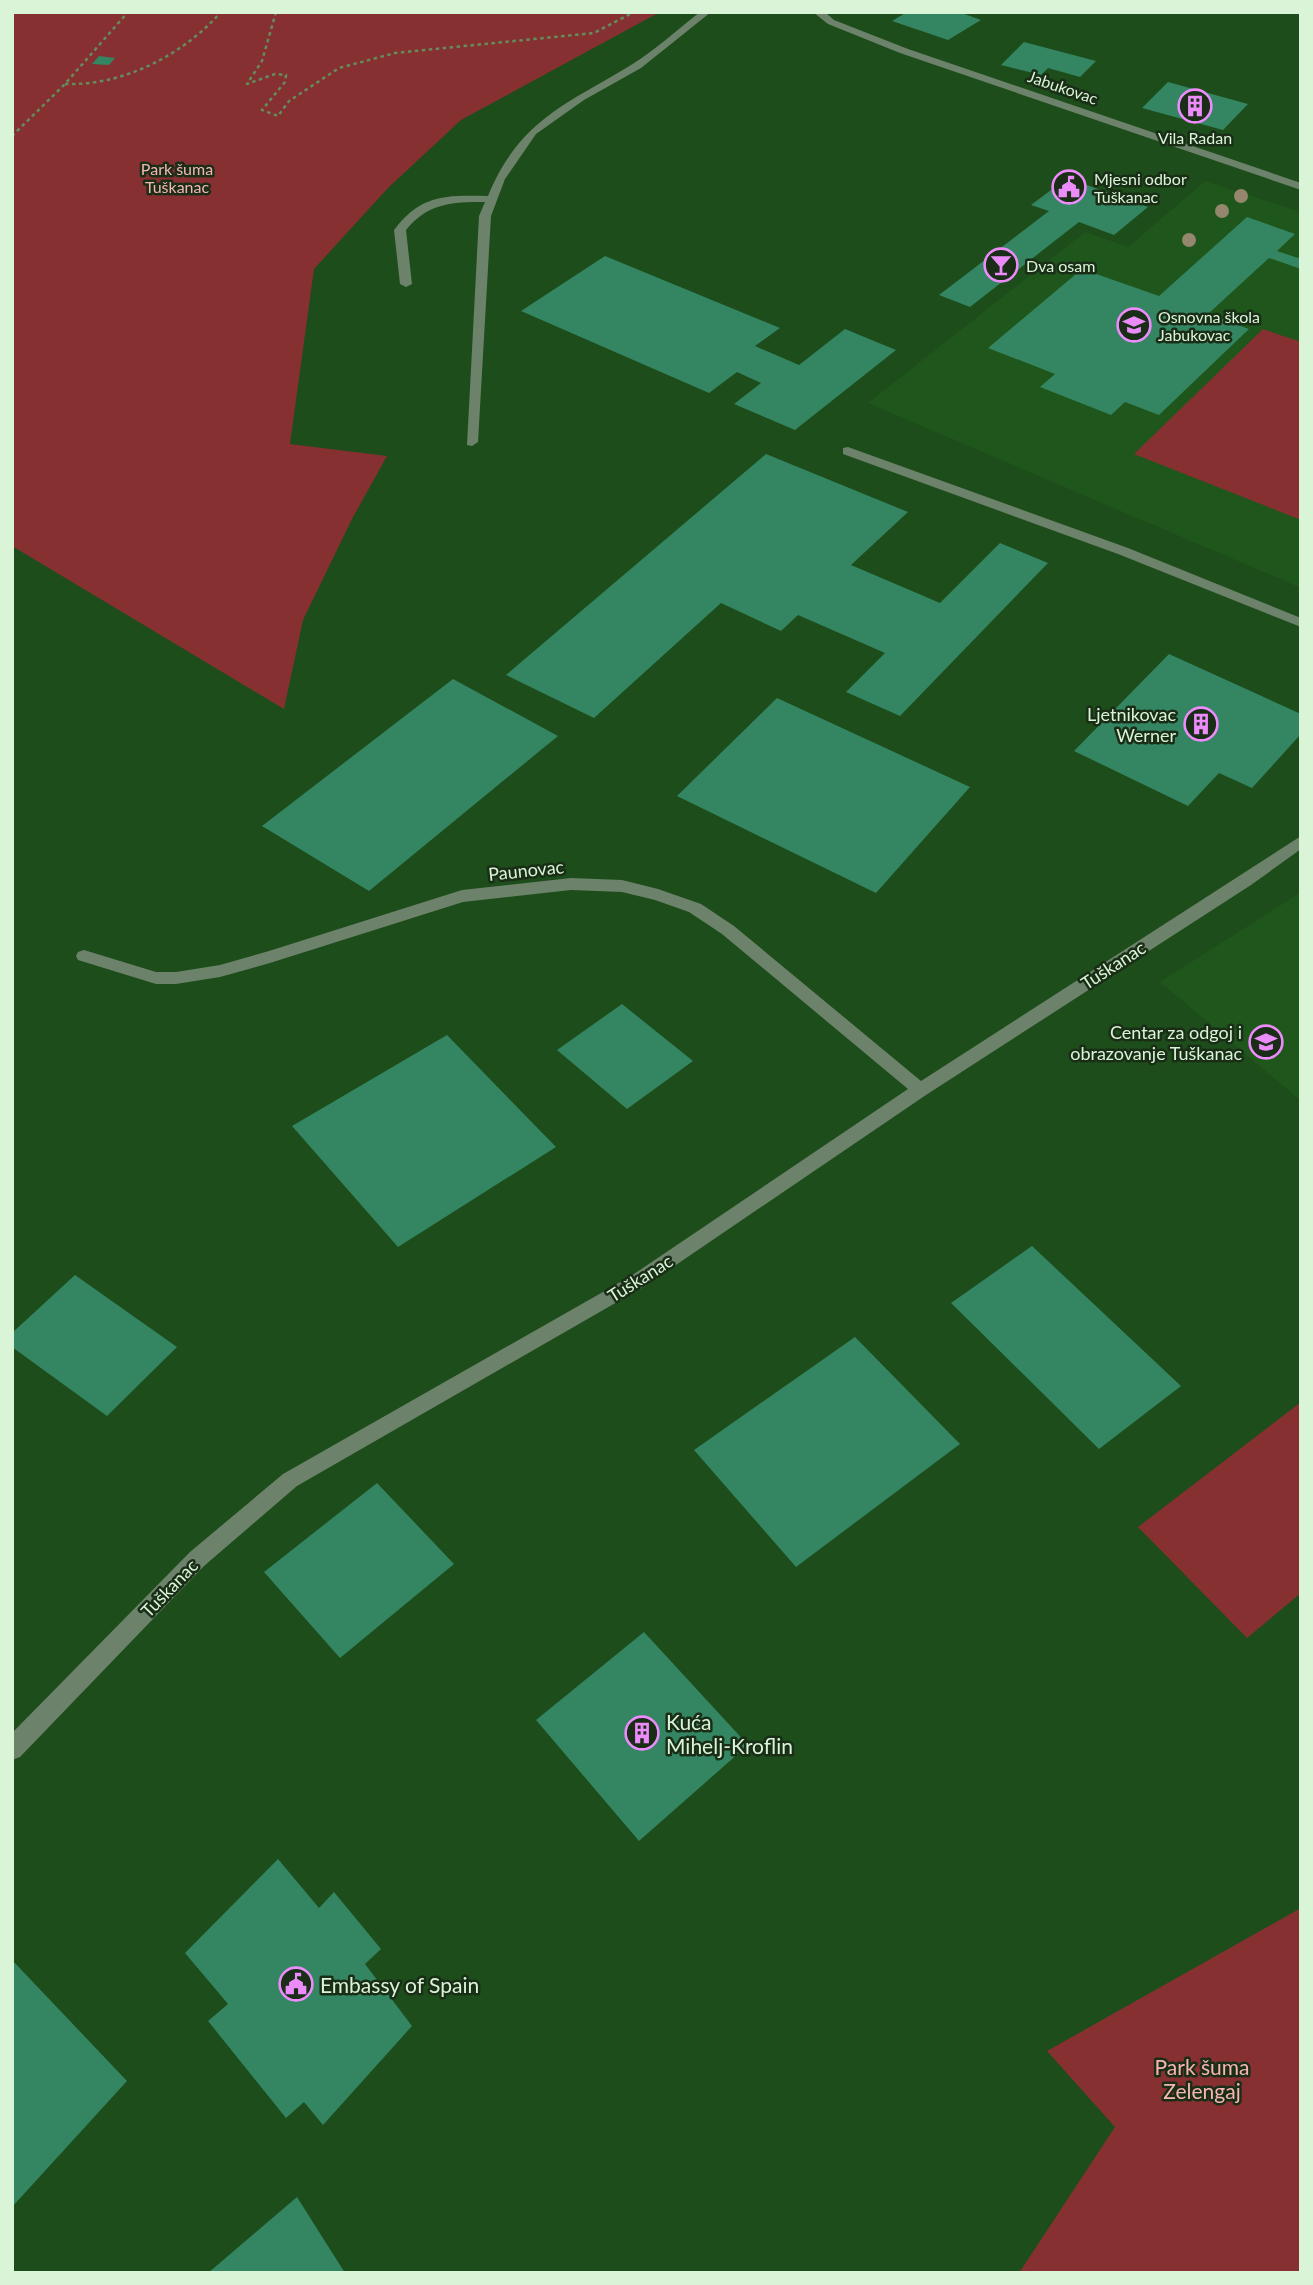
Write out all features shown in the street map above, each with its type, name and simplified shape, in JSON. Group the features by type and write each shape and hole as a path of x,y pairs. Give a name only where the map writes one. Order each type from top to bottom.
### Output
{"street":[{"path":"471,442 485,216 500,179 532,132 580,98 637,66 706,12"},
{"name":"Jabukovac","path":"818,12 831,22 904,51 1301,187"},
{"path":"406,284 400,230 412,214 425,204 439,199 490,199"},
{"path":"848,451 1123,551 1301,623"},
{"name":"Tuškanac","path":"12,1749 197,1559 290,1480 638,1281 920,1090 1245,881 1301,841"},
{"name":"Paunovac","path":"84,956 156,978 176,978 220,971 270,957 461,896 571,884 622,887 695,908 706,915 728,930 920,1090"}],"path":[{"path":"12,136 65,84 128,12"},
{"path":"65,84 81,86 100,83 179,49 221,12"},
{"path":"276,12 262,61 247,84 275,74 286,75 285,82 262,110 278,116 289,101 339,68 395,53 594,33 634,12"}],"shaded area":[{"name":"Osnovna škola Jabukovac","path":"1205,181 1301,212 1301,588 868,403 1085,232 1128,247"},
{"name":"Centar za odgoj i obrazovanje Tuškanac","path":"1301,892 1301,1101 1160,982"}],"green space":[{"name":"Park šuma Tuškanac","path":"12,12 660,12 461,120 388,188 314,269 290,444 387,456 352,519 303,620 284,709 12,546"},
{"path":"1263,329 1301,342 1301,520 1134,454"},
{"path":"1301,1402 1301,1593 1247,1638 1138,1527"},
{"name":"Park šuma Zelengaj","path":"1301,1908 1301,2273 1019,2273 1115,2127 1047,2051"}],"building":[{"path":"907,12 959,12 981,20 948,40 892,21"},
{"path":"1024,42 1096,61 1080,77 1048,68 1041,75 1001,65"},
{"path":"99,56 115,58 109,65 92,64"},
{"name":"Vila Radan","path":"1168,82 1248,104 1223,130 1142,108"},
{"name":"Dva osam","path":"1067,178 1148,207 1114,235 1079,222 970,307 939,295 1049,211 1031,205"},
{"path":"1247,217 1295,234 1277,251 1298,258 1301,255 1301,269 1269,258 1208,314 1249,329 1159,415 1125,402 1111,415 1040,387 1055,374 988,348 1082,269 1159,296"},
{"path":"605,256 780,328 755,346 799,365 845,329 896,350 795,430 734,404 761,383 737,372 709,393 521,311"},
{"path":"766,454 908,512 851,565 940,603 1000,543 1048,563 900,716 846,692 885,653 798,615 781,631 721,603 594,718 506,675"},
{"name":"Ljetnikovac Werner","path":"1169,654 1301,714 1301,734 1252,788 1219,773 1188,806 1074,751"},
{"path":"453,679 558,736 369,891 262,826"},
{"path":"777,698 970,787 876,893 677,796"},
{"path":"622,1004 693,1061 627,1109 557,1050"},
{"path":"447,1035 556,1147 398,1247 292,1126"},
{"path":"1032,1246 1181,1386 1099,1449 951,1303"},
{"path":"75,1275 177,1347 107,1416 12,1347 12,1333"},
{"path":"855,1337 960,1444 796,1567 694,1450"},
{"path":"377,1483 454,1564 340,1658 264,1572"},
{"name":"Kuća Mihelj-Kroflin","path":"644,1632 748,1745 639,1841 536,1720"},
{"name":"Embassy of Spain","path":"278,1859 319,1908 334,1892 381,1949 365,1964 412,2026 323,2125 304,2102 286,2118 208,2021 228,2004 185,1953"},
{"path":"12,1960 127,2081 12,2207"},
{"path":"297,2197 345,2273 208,2273"}],"place":[{"name":"Vila Radan","path":"1195,106"},
{"name":"Mjesni odbor Tuškanac","path":"1069,187"},
{"name":"Dva osam","path":"1001,265"},
{"name":"Osnovna škola Jabukovac","path":"1134,325"},
{"name":"Ljetnikovac Werner","path":"1201,724"},
{"name":"Centar za odgoj i obrazovanje Tuškanac","path":"1266,1042"},
{"name":"Kuća Mihelj-Kroflin","path":"642,1733"},
{"name":"Embassy of Spain","path":"296,1984"}]}
